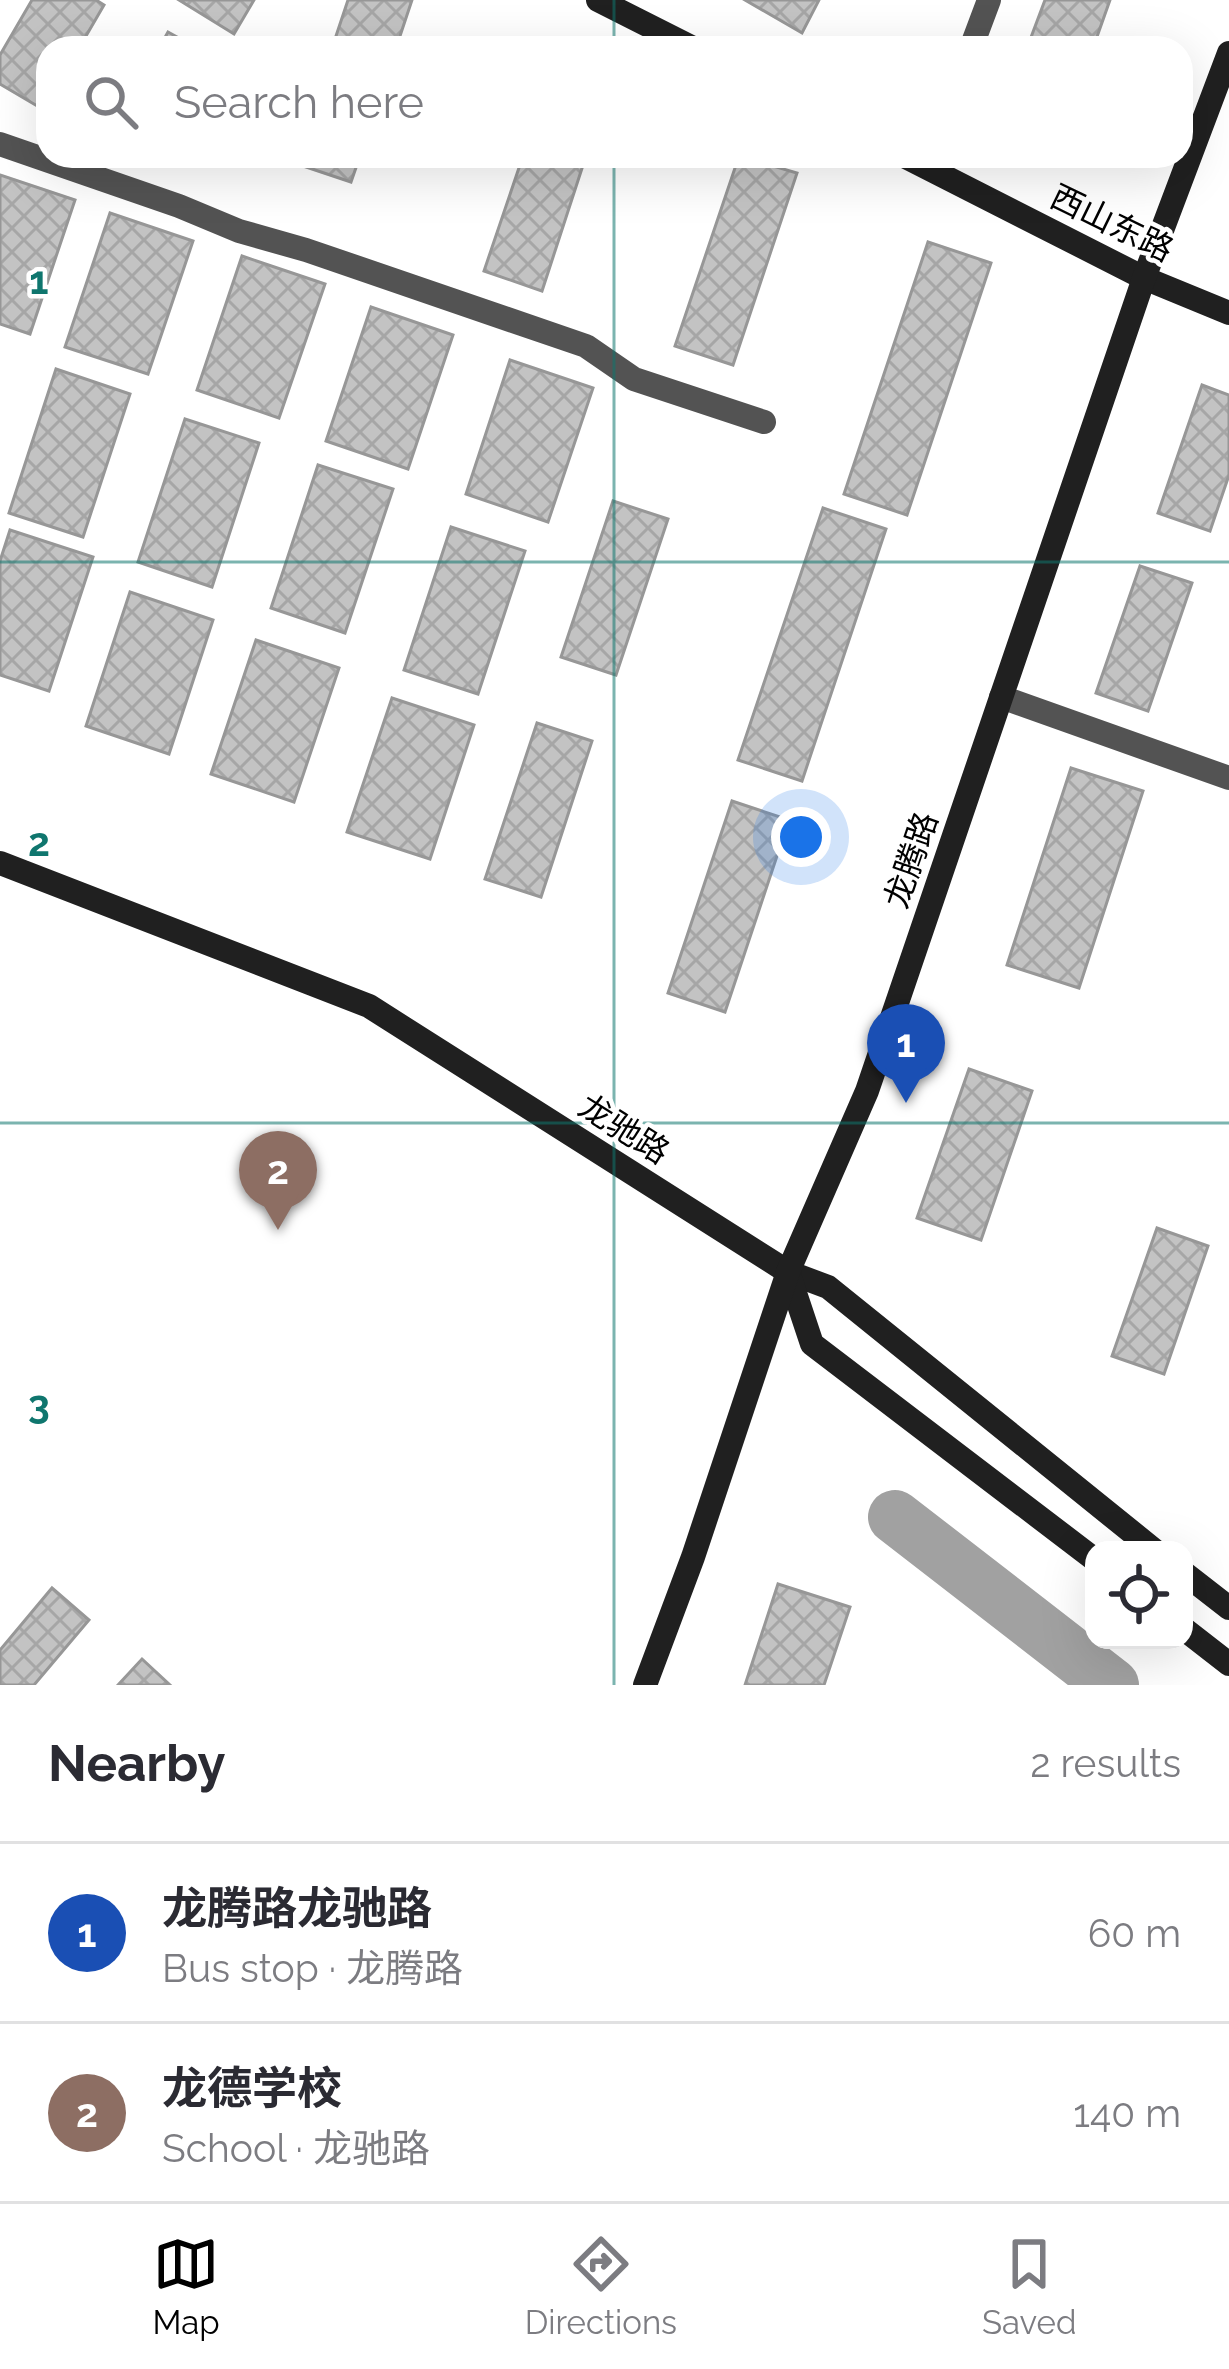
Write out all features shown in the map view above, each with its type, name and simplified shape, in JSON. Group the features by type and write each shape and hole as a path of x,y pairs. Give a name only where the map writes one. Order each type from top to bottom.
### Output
{"street":[{"path":"598,0 668,36"},
{"path":"974,36 988,0"},
{"name":"龙腾路","path":"1193,148 1229,53"},
{"path":"0,144 36,156"},
{"path":"69,168 239,232 306,250 586,346 634,379 764,422"},
{"name":"西山东路","path":"935,168 1144,278 1229,313"},
{"name":"龙腾路","path":"645,1685 788,1272 867,1091 1186,168"},
{"path":"1001,698 1229,778"},
{"name":"龙驰路","path":"0,863 369,1006 788,1272 828,1287 1143,1541"},
{"path":"788,1272 812,1344 1085,1552"},
{"path":"1193,1580 1229,1608"},
{"path":"1193,1636 1229,1664"}],"building":[{"path":"32,0 96,0 104,5 86,36 36,36 36,105 0,84 0,55"},
{"path":"179,0 254,0 234,34"},
{"path":"348,0 412,0 400,36 336,36"},
{"path":"745,0 819,0 802,33"},
{"path":"1045,0 1110,0 1097,36 1032,36"},
{"path":"309,168 356,168 351,182"},
{"path":"519,168 582,168 542,291 484,271"},
{"path":"735,168 780,168 797,173 733,365 675,346"},
{"path":"0,175 75,200 30,334 0,324"},
{"path":"110,213 193,241 148,374 65,347"},
{"path":"928,242 991,263 907,515 844,494"},
{"path":"242,256 325,284 279,418 197,390"},
{"path":"371,307 453,335 408,469 326,441"},
{"path":"510,360 593,388 548,522 466,494"},
{"path":"56,369 130,394 83,537 9,513"},
{"path":"1202,385 1229,395 1229,475 1210,531 1158,513"},
{"path":"185,419 259,443 212,587 138,562"},
{"path":"318,465 393,489 345,633 271,608"},
{"path":"613,501 668,519 616,675 561,657"},
{"path":"823,508 886,529 802,781 738,760"},
{"path":"451,527 525,551 478,694 404,670"},
{"path":"10,530 93,557 49,691 0,675 0,561"},
{"path":"1140,566 1192,583 1148,711 1096,693"},
{"path":"130,592 213,620 169,754 86,726"},
{"path":"256,640 339,668 294,802 211,774"},
{"path":"392,698 474,725 430,859 347,832"},
{"path":"537,723 592,741 541,897 485,879"},
{"path":"1071,768 1143,791 1079,988 1007,965"},
{"path":"732,801 789,820 725,1012 668,993"},
{"path":"969,1069 1032,1091 981,1240 917,1218"},
{"path":"1157,1228 1208,1246 1164,1374 1112,1356"},
{"path":"778,1584 850,1607 824,1685 745,1685"},
{"path":"52,1588 89,1620 34,1685 0,1685 0,1650"},
{"path":"142,1659 170,1685 118,1685"}],"waterway":[{"path":"895,1517 1112,1685"}],"place":[{"name":"龙腾路龙驰路","path":"906,1103"},
{"name":"龙德学校","path":"278,1230"}]}
